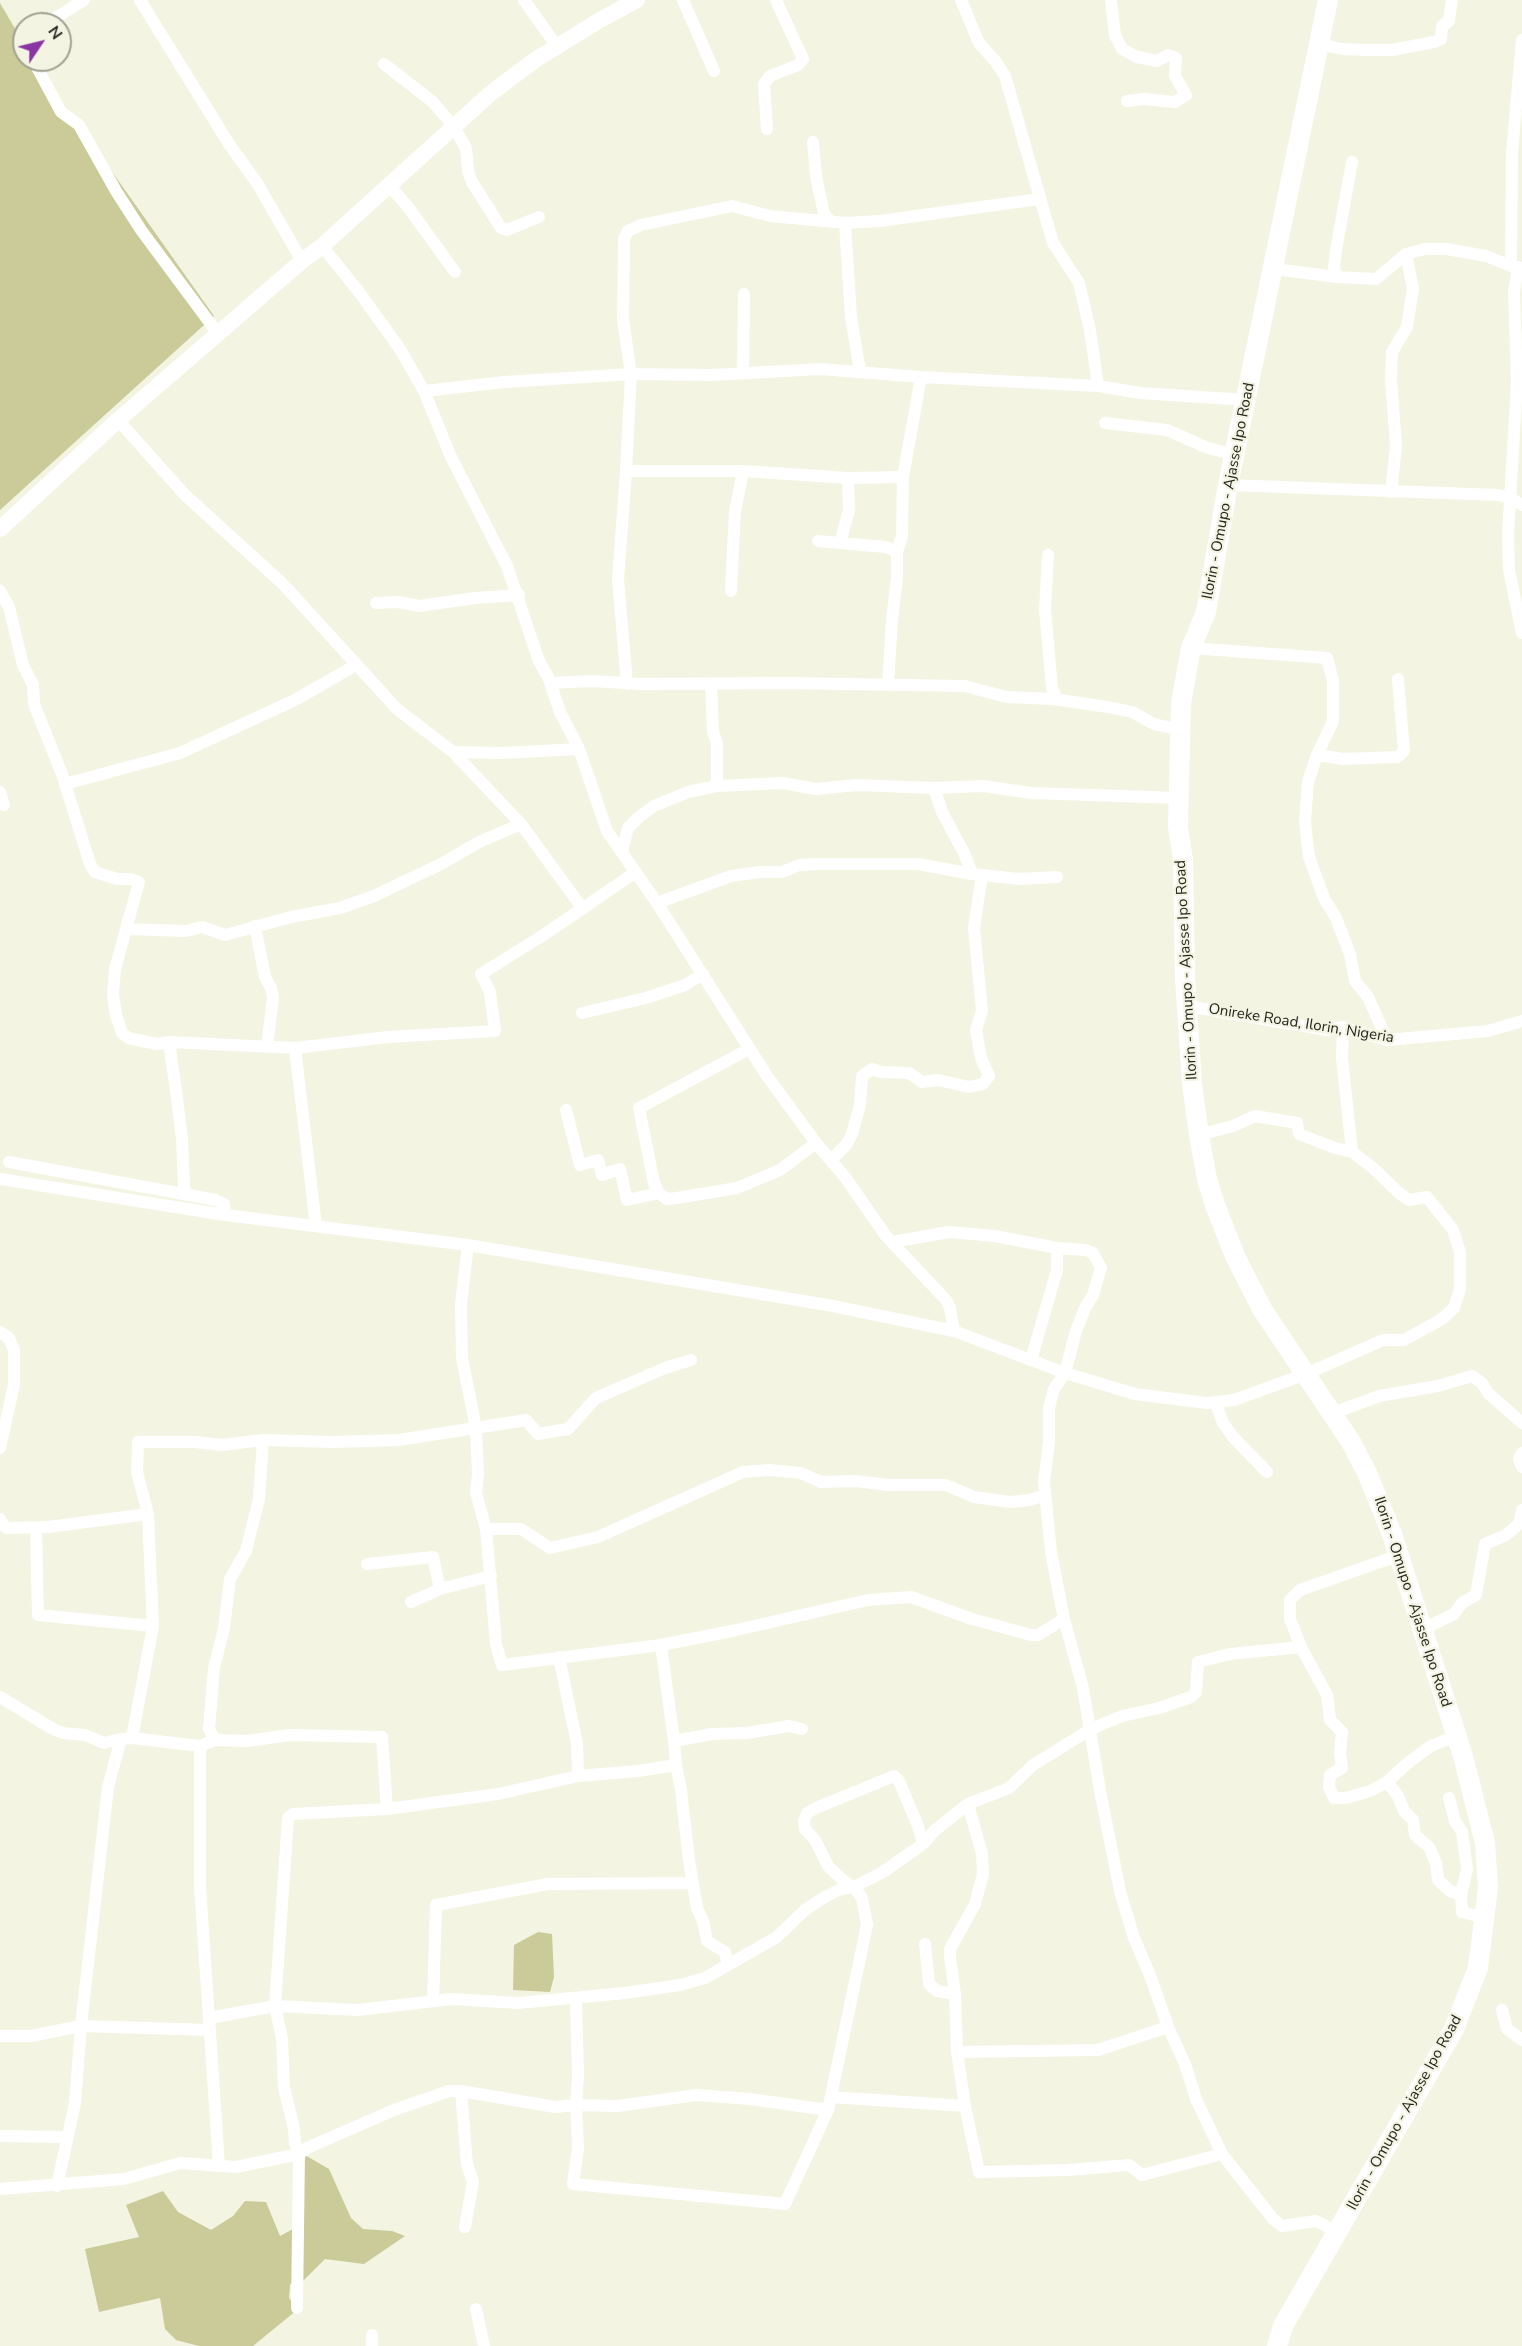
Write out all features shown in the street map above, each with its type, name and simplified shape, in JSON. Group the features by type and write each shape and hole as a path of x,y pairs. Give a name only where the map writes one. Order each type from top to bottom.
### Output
{"highway":[{"name":"Ilorin - Omupo - Ajasse Ipo Road","path":"1277,2346 1283,2326 1454,2029 1478,1968 1488,1888 1485,1843 1456,1736 1389,1526 1351,1442 1262,1309 1235,1256 1215,1205 1199,1135 1187,1006 1183,860 1178,827 1181,703 1191,648 1206,612 1228,485 1328,0"}],"main road":[{"path":"0,530 118,420 322,246 491,93 536,60 637,0"}],"street":[{"path":"65,12 84,0"},
{"path":"140,0 229,144 257,183 302,261"},
{"path":"524,0 558,48"},
{"path":"683,0 714,71"},
{"path":"767,129 764,84 770,76 798,65 803,59 776,0"},
{"path":"961,0 979,43 1005,76 1053,243 1079,283 1090,330 1098,386"},
{"path":"1111,0 1115,35 1122,49 1137,57 1156,62 1168,56 1176,58 1175,76 1186,95 1175,102 1127,100"},
{"path":"1319,44 1342,49 1392,50 1434,42 1441,39 1442,26 1449,21 1452,0"},
{"path":"1522,40 1517,153 1517,267 1514,292 1517,502 1508,535 1509,570 1522,632"},
{"path":"384,64 434,102 454,127 466,148 468,171 472,182 501,228 507,230 539,217"},
{"path":"39,72 61,112 80,125 116,191 141,230 220,333"},
{"path":"813,142 816,176 824,214 830,221"},
{"path":"1337,278 1334,268 1336,250 1352,162"},
{"path":"389,185 408,207 455,272"},
{"path":"627,684 618,580 631,374 623,320 624,239 632,227 732,206 770,216 845,223 880,221 1039,199"},
{"path":"845,223 853,333 860,371"},
{"path":"322,246 400,349 424,391 451,457 507,566 519,595 539,661 560,712 579,749 607,831 657,903 750,1049 816,1143 891,1242 946,1300 950,1308 954,1331"},
{"path":"1274,269 1337,278 1376,279 1406,254 1425,249 1447,249 1486,256 1517,267"},
{"path":"1391,492 1396,446 1392,352 1407,327 1413,288 1406,254"},
{"path":"743,373 744,294"},
{"path":"424,391 505,382 631,374 713,375 820,369 921,377 1098,386 1140,393 1246,400"},
{"path":"888,684 897,552 902,536 903,477 921,377"},
{"path":"118,420 185,495 283,584 397,709 453,752 521,824 582,909"},
{"path":"1105,423 1167,430 1208,448 1235,455"},
{"path":"626,471 743,471 848,478 903,477"},
{"path":"731,591 735,511 743,471"},
{"path":"840,543 849,510 848,478"},
{"path":"1228,485 1498,495 1517,502"},
{"path":"818,542 886,547 897,552"},
{"path":"1048,555 1045,610 1052,688 1057,699"},
{"path":"0,591 9,607 21,657 33,685 34,704 65,784 86,854 95,872 117,879 131,879 139,882 115,969 113,995 122,1033 133,1040 157,1044 168,1042 294,1048 388,1037 495,1031 490,992 481,974 636,872"},
{"path":"376,603 399,602 419,606 475,598 519,595"},
{"path":"1191,648 1327,658 1333,681 1333,721 1317,755 1308,782 1305,807 1309,857 1324,898 1336,918 1350,954 1356,981 1368,997 1387,1040"},
{"path":"65,784 180,753 295,700 356,665"},
{"path":"1317,755 1343,759 1368,759 1397,757 1404,751 1398,679"},
{"path":"550,683 592,681 627,684 965,686 1006,697 1057,699 1132,712 1154,724 1181,730"},
{"path":"711,684 713,732 717,743 717,786"},
{"path":"453,752 579,749"},
{"path":"622,851 628,828 639,817 654,807 688,792 717,786 783,783 816,789 856,785 934,788 983,786 1031,793 1179,798"},
{"path":"831,1160 846,1145 852,1134 860,1105 862,1076 872,1069 881,1072 909,1073 922,1082 938,1080 969,1087 983,1084 989,1076 981,1058 976,1030 982,1010 974,928 977,875 942,812 934,788"},
{"path":"0,792 4,805"},
{"path":"126,929 186,931 202,927 225,935 255,926 352,905 521,824"},
{"path":"657,903 731,876 782,872 799,866 918,864 977,875 1018,879 1057,877"},
{"path":"255,926 265,977 273,998 267,1047"},
{"path":"582,1013 646,998 685,985 703,974"},
{"name":"Onireke Road, Ilorin, Nigeria","path":"1187,1006 1327,1030 1343,1027 1387,1040 1488,1031 1522,1021"},
{"path":"1343,1027 1342,1058 1352,1152"},
{"path":"168,1042 182,1139 186,1194"},
{"path":"294,1048 316,1226"},
{"path":"750,1049 639,1108 654,1183 659,1193 667,1199 737,1188 780,1170 816,1143"},
{"path":"566,1110 580,1165 598,1160 602,1174 620,1169 627,1200 659,1193"},
{"path":"225,1215 224,1204 216,1200 4,1157 6,1180 225,1215 468,1245 822,1304 954,1331 1065,1373 1135,1394 1216,1404 1234,1400 1306,1374 1383,1340 1404,1340 1442,1319 1454,1308 1460,1289 1460,1252 1453,1230 1427,1197 1408,1200 1352,1152 1299,1134 1296,1124 1255,1116 1233,1126 1199,1135"},
{"path":"891,1242 949,1232 995,1236 1057,1248 1086,1250 1098,1258 1101,1268 1093,1295 1076,1330 1065,1373 1054,1389 1049,1408 1049,1443 1044,1482 1051,1552 1064,1619 1083,1689 1120,1891 1134,1938 1168,2027 1185,2064 1196,2099 1222,2154 1273,2219 1282,2226 1316,2221 1338,2232"},
{"path":"468,1245 461,1304 462,1358 476,1428 478,1474 476,1493 486,1529 492,1576 496,1644 502,1665 661,1645 868,1600 911,1597 972,1619 1031,1635 1038,1635 1064,1619"},
{"path":"1031,1360 1057,1270 1057,1248"},
{"path":"0,1332 9,1338 14,1350 14,1385 0,1448"},
{"path":"57,2186 75,2103 81,2026 108,1787 126,1738 153,1626 148,1514 137,1472 138,1442 195,1442 222,1445 263,1440 333,1442 399,1440 526,1420 538,1434 568,1429 596,1398 665,1368 691,1360"},
{"path":"1333,1413 1379,1396 1438,1386 1472,1376 1522,1423"},
{"path":"1216,1404 1223,1422 1233,1437 1267,1472"},
{"path":"215,1740 209,1729 214,1668 224,1628 230,1579 246,1551 259,1499 263,1440"},
{"path":"1522,1453 1519,1459 1522,1467"},
{"path":"486,1529 521,1529 550,1548 598,1537 743,1472 769,1470 801,1473 821,1482 855,1481 889,1485 946,1485 974,1497 1010,1502 1030,1500 1045,1495"},
{"path":"1421,1630 1454,1614 1462,1603 1476,1595 1485,1544 1506,1535 1520,1524 1522,1510"},
{"path":"0,1519 6,1528 36,1527 148,1514"},
{"path":"36,1527 38,1615 153,1626"},
{"path":"1397,1556 1300,1590 1290,1600 1290,1619 1301,1647 1327,1695 1330,1720 1342,1732 1340,1753 1342,1768 1330,1775 1329,1787 1334,1798 1346,1798 1362,1793 1387,1782 1408,1762 1431,1746 1456,1736"},
{"path":"367,1564 433,1557 440,1589"},
{"path":"411,1602 440,1589 492,1576"},
{"path":"661,1645 697,1908 703,1921 707,1941 725,1952 728,1965"},
{"path":"0,2036 32,2036 81,2026 209,2024 275,2006 358,2010 452,1999 518,2003 680,1985 705,1978 777,1937 806,1909 842,1889 854,1887 883,1872 923,1844 934,1831 968,1804 1009,1788 1033,1765 1091,1729 1122,1716 1185,1701 1196,1692 1198,1662 1230,1654 1301,1647"},
{"path":"559,1657 577,1744 578,1776"},
{"path":"0,1697 53,1730 85,1735 104,1743 126,1738 201,1746 215,1740 247,1741 290,1735 382,1737 387,1809"},
{"path":"675,1741 789,1726 802,1729"},
{"path":"201,1746 200,1886 219,2166"},
{"path":"297,2308 299,2154 284,2087 282,2039 275,2006 286,1836 290,1815 387,1809 498,1794 578,1776 676,1765"},
{"path":"576,1998 578,2148 573,2184 785,2204 828,2110 867,1926 862,1898 854,1887 828,1866 815,1840 805,1829 804,1821 807,1814 816,1808 894,1776 899,1781 923,1844"},
{"path":"1387,1782 1398,1796 1404,1811 1413,1820 1415,1835 1429,1848 1436,1863 1438,1880 1450,1891 1461,1895"},
{"path":"1449,1798 1455,1821 1462,1832 1467,1869 1461,1895 1462,1912 1485,1918"},
{"path":"968,1804 982,1854 982,1874 975,1904 950,1949 956,1994 957,2052 965,2106 979,2172 1068,2170 1129,2165 1142,2175 1222,2154"},
{"path":"433,2001 436,1905 548,1884 692,1882"},
{"path":"925,1944 929,1984 937,1991 956,1994"},
{"path":"1502,2010 1507,2029 1522,2040"},
{"path":"957,2052 1098,2050 1168,2027"},
{"path":"0,2189 124,2179 180,2163 236,2167 299,2154 307,2148 394,2110 449,2091 555,2107 618,2106 696,2095 750,2099 828,2110"},
{"path":"461,2091 467,2164 473,2182 465,2226"},
{"path":"831,2097 965,2106"},
{"path":"0,2136 68,2138"},
{"path":"476,2309 483,2346"}],"green space":[{"path":"0,3 12,24 12,72 40,72 63,114 79,125 214,316 0,510"},
{"path":"538,1932 552,1934 554,1977 550,1992 513,1990 514,1945"},
{"path":"303,2154 329,2169 351,2218 363,2229 392,2231 405,2236 364,2264 325,2259 302,2282 290,2284 289,2298 297,2310 253,2346 199,2346 176,2340 165,2329 160,2298 99,2312 85,2249 139,2237 126,2205 163,2191 178,2212 211,2230 233,2216 245,2201 266,2202 280,2236 295,2228"}]}
